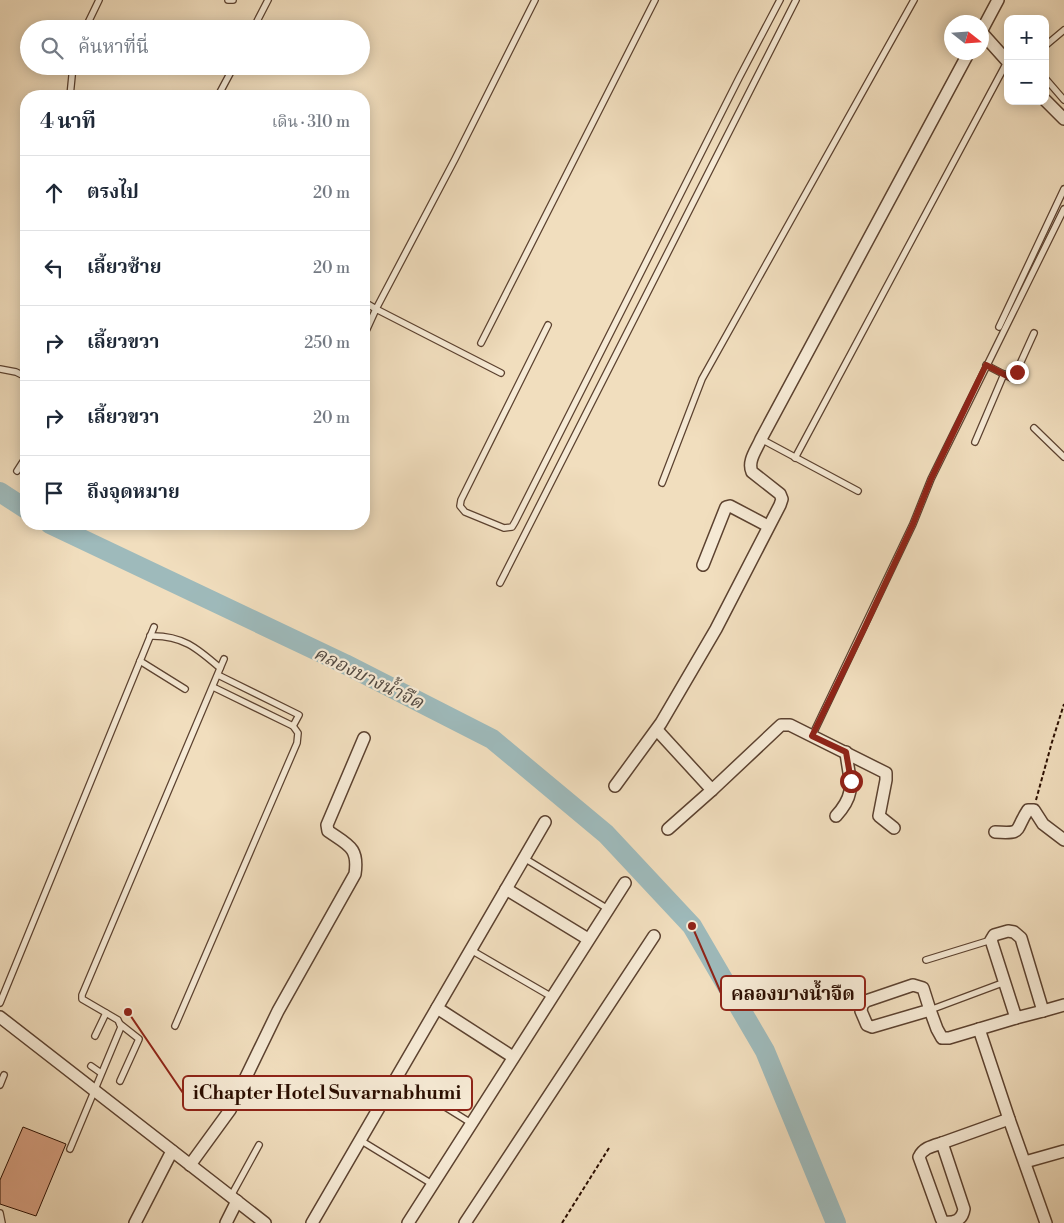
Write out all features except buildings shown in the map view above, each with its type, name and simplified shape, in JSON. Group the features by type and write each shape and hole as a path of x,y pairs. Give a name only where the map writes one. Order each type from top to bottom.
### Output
{"street":[{"path":"989,18 998,0"},
{"path":"989,40 1005,60"},
{"path":"615,786 657,730 716,629 782,499 780,494 752,472 750,466 761,439 965,60"},
{"path":"1049,104 1064,119"},
{"path":"703,565 726,507 730,506 768,526"},
{"path":"668,829 782,725 790,725 886,774 879,816 894,828"},
{"path":"657,730 712,790"},
{"path":"190,1165 230,1110 278,1011 355,874 357,860 352,848 328,831 327,825 364,738"},
{"path":"836,816 844,808 851,791 846,752"},
{"path":"995,832 1012,833 1017,831 1028,810 1034,810 1043,824 1064,840"},
{"path":"312,1223 545,822"},
{"path":"408,1223 624,884"},
{"path":"506,889 588,939"},
{"path":"1016,1018 991,940 994,935 1008,931 1014,932 1021,938 1043,1011"},
{"path":"466,1223 654,936"},
{"path":"930,1010 872,1027 867,1025 861,1011 862,1005 866,1001 913,985 923,988 937,1029 942,1038 949,1038 1064,1005"},
{"path":"437,1008 513,1057"},
{"path":"0,1017 265,1223"},
{"path":"979,1029 1046,1223"},
{"path":"942,1143 964,1209 963,1216 952,1223 943,1222 940,1218 919,1157 929,1147 1009,1119"},
{"path":"1025,1162 1064,1151"},
{"path":"135,1223 172,1152"},
{"path":"226,1223 234,1198"}],"lane":[{"path":"89,20 99,0"},
{"path":"228,0 233,0"},
{"path":"258,20 268,0"},
{"path":"370,321 536,0"},
{"path":"481,343 655,0"},
{"path":"548,324 461,500 460,506 465,512 504,528 512,527 515,522 780,0"},
{"path":"500,583 796,0"},
{"path":"662,483 702,378 914,0"},
{"path":"1049,43 1064,30"},
{"path":"795,458 1004,68"},
{"path":"71,90 72,75"},
{"path":"221,90 229,75"},
{"path":"1049,83 1064,100"},
{"path":"999,327 1064,189"},
{"path":"812,736 913,524 931,479 1064,209"},
{"path":"370,305 501,373"},
{"path":"986,365 1011,378 1014,377 1034,333"},
{"path":"0,369 20,374"},
{"path":"975,442 1004,374"},
{"path":"1034,428 1064,457"},
{"path":"761,439 858,491"},
{"path":"17,471 20,466"},
{"path":"0,1003 154,627"},
{"path":"150,636 174,638 194,646 220,668"},
{"path":"120,1081 139,1039 106,1013 82,999 82,995 224,660"},
{"path":"140,661 185,689"},
{"path":"218,675 299,715 292,726"},
{"path":"175,1026 297,743 298,733 292,726 212,688"},
{"path":"524,858 608,909"},
{"path":"926,960 991,940"},
{"path":"471,950 552,996"},
{"path":"930,1010 1004,982"},
{"path":"95,1036 106,1013"},
{"path":"70,1149 121,1027 120,1024"},
{"path":"91,1066 101,1073"},
{"path":"0,1085 4,1076"},
{"path":"397,1077 471,1123"},
{"path":"360,1140 432,1184"},
{"path":"234,1198 259,1145"},
{"path":"0,1213 2,1223"}],"path":[{"path":"1034,810 1064,704"},
{"path":"562,1223 609,1148"}],"waterway":[{"name":"คลองบางน้ำจืด","path":"0,492 20,505"},
{"name":"คลองบางน้ำจืด","path":"63,530 345,664 492,739 606,834 692,926 765,1051 836,1223"}],"place":[{"name":"คลองบางน้ำจืด","path":"692,926"},
{"name":"iChapter Hotel Suvarnabhumi","path":"128,1012"}],"route":[{"path":"851,781 846,752 812,736 864,629 913,524 931,479 986,365 1011,378 1017,372"}]}
